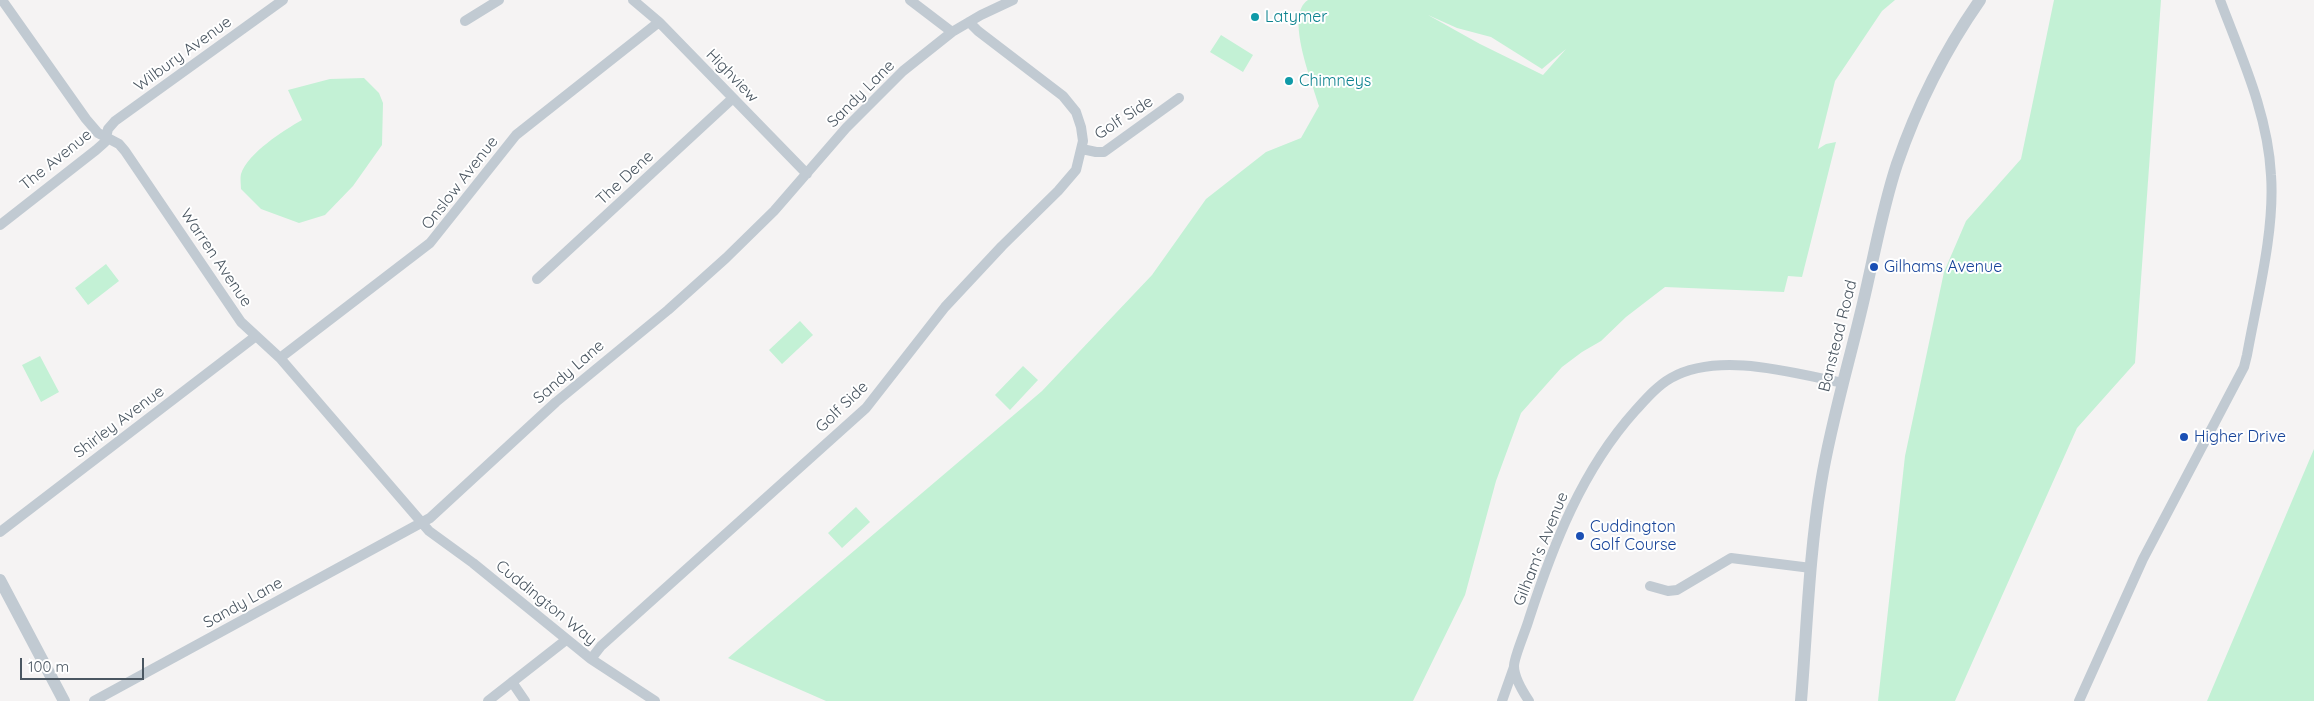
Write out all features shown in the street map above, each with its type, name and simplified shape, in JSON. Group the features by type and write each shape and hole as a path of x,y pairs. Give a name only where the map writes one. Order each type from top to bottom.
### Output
{"street":[{"name":"Warren Avenue","path":"2,0 86,119 98,133 107,136 125,150 241,322 280,358 422,522"},
{"name":"Wilbury Avenue","path":"107,136 108,129 114,121 283,0"},
{"path":"465,21 499,0"},
{"name":"Highview","path":"633,0 659,22 807,174"},
{"path":"910,0 952,32"},
{"name":"Sandy Lane","path":"94,701 436,513 556,402 688,293 774,211 874,98 952,32 1013,0"},
{"name":"Banstead Road","path":"1801,701 1811,568 1821,484 1842,383 1897,165 1927,91 1963,25 1980,0"},
{"path":"2079,701 2143,559 2240,374 2247,355 2268,231 2272,195 2271,174 2268,147 2257,101 2220,0"},
{"name":"Onslow Avenue","path":"280,358 430,243 516,135 659,22"},
{"name":"Golf Side","path":"591,659 601,646 866,408 946,308 1002,246 1058,191 1076,170 1082,149 1079,119 1070,104 1063,96 978,31 969,22"},
{"name":"The Dene","path":"537,279 733,98"},
{"name":"Golf Side","path":"1082,149 1104,152 1180,98"},
{"name":"The Avenue","path":"0,225 96,150 105,142 107,136"},
{"name":"Shirley Avenue","path":"0,532 256,336"},
{"name":"Gilham's Avenue","path":"1502,701 1548,564 1563,527 1582,489 1618,431 1659,387 1671,378 1698,368 1732,366 1772,369 1842,383"},
{"name":"Cuddington Way","path":"422,522 429,531 473,563 566,640 591,659 655,701"},
{"path":"1650,586 1668,591 1677,590 1731,558 1811,568"},
{"path":"0,580 64,701"},
{"path":"488,701 566,640"},
{"path":"1514,666 1520,685 1529,701"},
{"path":"512,682 525,701"}],"green space":[{"path":"1308,0 1895,0 1882,11 1835,81 1818,149 1826,144 1836,142 1802,277 1788,276 1784,292 1665,287 1626,317 1601,341 1562,367 1521,413 1496,481 1465,595 1413,701 826,701 728,658 1042,391 1152,275 1206,199 1266,152 1301,138 1319,106 1299,34 1301,8","holes":["1428,15 1457,28 1491,37 1542,69 1566,49 1543,75 1480,44"]},
{"path":"2054,0 2161,0 2135,363 2077,428 1955,701 1878,701 1905,456 1944,272 1966,221 2021,159"},
{"path":"1221,35 1253,55 1243,72 1210,52"},
{"path":"364,78 379,93 383,103 382,145 353,186 325,215 299,223 261,209 241,189 241,174 251,158 259,150 302,120 288,90 330,79"},
{"path":"106,264 119,281 88,305 75,288"},
{"path":"800,321 813,335 782,364 769,350"},
{"path":"40,356 59,392 41,402 22,365"},
{"path":"1023,366 1038,380 1010,410 995,395"},
{"path":"2314,449 2314,701 2207,701"},
{"path":"856,507 870,522 842,548 828,533"}],"place":[{"name":"Latymer","path":"1255,17"},
{"name":"Chimneys","path":"1289,81"},
{"name":"Gilhams Avenue","path":"1874,267"},
{"name":"Higher Drive","path":"2184,437"},
{"name":"Cuddington Golf Course","path":"1580,536"}]}
